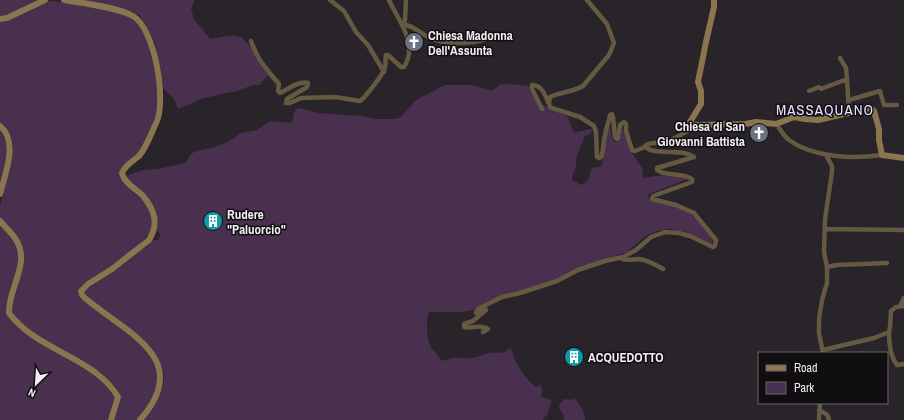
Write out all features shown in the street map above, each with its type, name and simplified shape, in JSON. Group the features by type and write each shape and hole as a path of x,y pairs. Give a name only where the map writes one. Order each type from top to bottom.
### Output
{"street":[{"path":"0,19 4,20 44,0"},
{"path":"64,0 120,11 138,19 150,40 158,69 159,116 143,150 123,169 122,173 124,179 151,207 155,228 153,234 144,244 112,269 88,284 81,291 85,298 146,347 157,361 161,379 158,392 148,410 140,420"},
{"path":"330,0 344,12 384,72"},
{"path":"251,41 261,64 278,84 278,91 280,93 302,82 308,83 306,87 287,99 287,103 301,98 321,97 335,97 360,101 365,97 384,72 386,66 386,56 389,56 401,67 406,65 409,54 409,45 403,25 388,0"},
{"path":"403,25 406,0"},
{"path":"549,104 550,97 578,89 583,86 614,47 614,40 607,24 587,0"},
{"path":"694,126 690,122 701,104 701,91 698,82 714,0"},
{"path":"403,25 409,25 427,37 443,41 473,43 495,37"},
{"path":"840,58 846,68 849,113"},
{"path":"810,91 847,79"},
{"path":"542,108 532,89 532,85 540,88 546,95 550,107 580,117 594,126 596,132 597,157 599,158 602,154 605,133 612,114 615,137 617,139 619,136 620,125 624,122 626,124 626,131 632,150 635,151 645,147 644,146 647,144 670,141 692,129 694,126 745,124 756,122 777,126 789,139 814,152 826,155 864,158 882,155 904,158"},
{"path":"849,100 880,91 884,105 897,105"},
{"path":"777,126 790,117 818,120 870,108 874,111 879,129 879,140 882,155"},
{"path":"0,126 6,131 10,143 10,152 0,194"},
{"path":"483,332 488,329 486,327 464,327 464,324 473,321 486,310 476,313 478,309 502,297 557,281 578,270 622,257 636,250 651,237 665,232 679,233 690,236 713,247 716,244 716,240 694,213 676,205 652,199 653,196 692,182 692,180 687,176 663,173 657,170 657,168 694,157 687,153 678,151 657,151 645,147"},
{"path":"826,155 832,166 832,172 825,229 824,252 827,267 827,283 819,319 823,352 874,338 889,332"},
{"path":"0,222 15,237 21,250 20,268 10,299 9,313 16,323 41,342 102,376 118,397 111,420"},
{"path":"825,229 904,230"},
{"path":"622,257 622,259 625,260 644,260 663,269"},
{"path":"827,267 886,263"},
{"path":"904,298 902,306 896,307 890,311 889,332 889,343 895,362 897,365 904,364"},
{"path":"819,420 820,404"},
{"path":"819,410 826,414 829,420"}],"green space":[{"path":"0,0 37,0 15,12 0,16"},
{"path":"73,0 195,0 191,9 194,19 210,39 231,36 242,38 257,49 259,58 279,83 276,84 268,76 260,85 253,85 237,91 204,98 178,109 174,99 163,88 155,43 139,15 131,11"},
{"path":"50,1 91,7 130,17 138,25 145,36 154,65 157,96 154,120 140,150 119,172 125,184 146,204 152,219 152,228 146,238 134,249 110,267 84,283 78,291 83,300 128,333 139,343 149,354 155,364 158,374 157,387 152,399 137,420 114,420 121,396 115,386 103,374 43,339 18,321 12,312 14,292 23,265 24,256 22,246 17,236 0,218 0,206 13,143 8,130 0,123 0,22 8,21"},
{"path":"511,84 529,86 530,92 544,106 568,117 573,131 593,130 590,134 585,136 579,150 572,180 581,185 587,180 592,168 600,167 602,165 607,130 610,127 613,141 618,142 622,126 630,150 642,168 643,178 663,175 688,179 649,194 648,196 650,201 675,206 687,211 702,224 713,241 712,244 686,232 669,229 658,231 647,235 627,252 593,263 560,278 528,289 503,295 478,309 462,312 429,312 427,330 429,343 432,349 443,361 503,352 510,348 517,364 526,378 536,387 541,385 541,396 552,401 547,415 542,420 143,420 156,401 162,388 164,378 159,360 138,338 86,298 84,292 120,266 152,240 158,240 161,235 157,231 158,221 155,208 126,176 143,170 158,169 185,163 191,154 196,151 212,148 228,142 241,133 257,130 270,121 292,123 294,112 298,108 318,113 362,116 377,119 396,119 401,117 416,100 445,85 472,85 492,91 500,85"},
{"path":"0,129 5,132 8,152 0,185"},
{"path":"0,224 15,242 20,254 18,269 9,292 7,314 15,324 40,343 100,378 116,397 108,420 0,420"},
{"path":"574,398 583,411 585,420 564,420 559,405 564,399 572,400"}],"place":[{"name":"Chiesa Madonna Dell'Assunta","path":"414,42"},
{"name":"Chiesa di San Giovanni Battista","path":"759,133"},
{"name":"Rudere \"Paluorcio\"","path":"213,221"},
{"name":"ACQUEDOTTO","path":"574,357"}],"district":[{"name":"MASSAQUANO","path":"825,109"}]}
